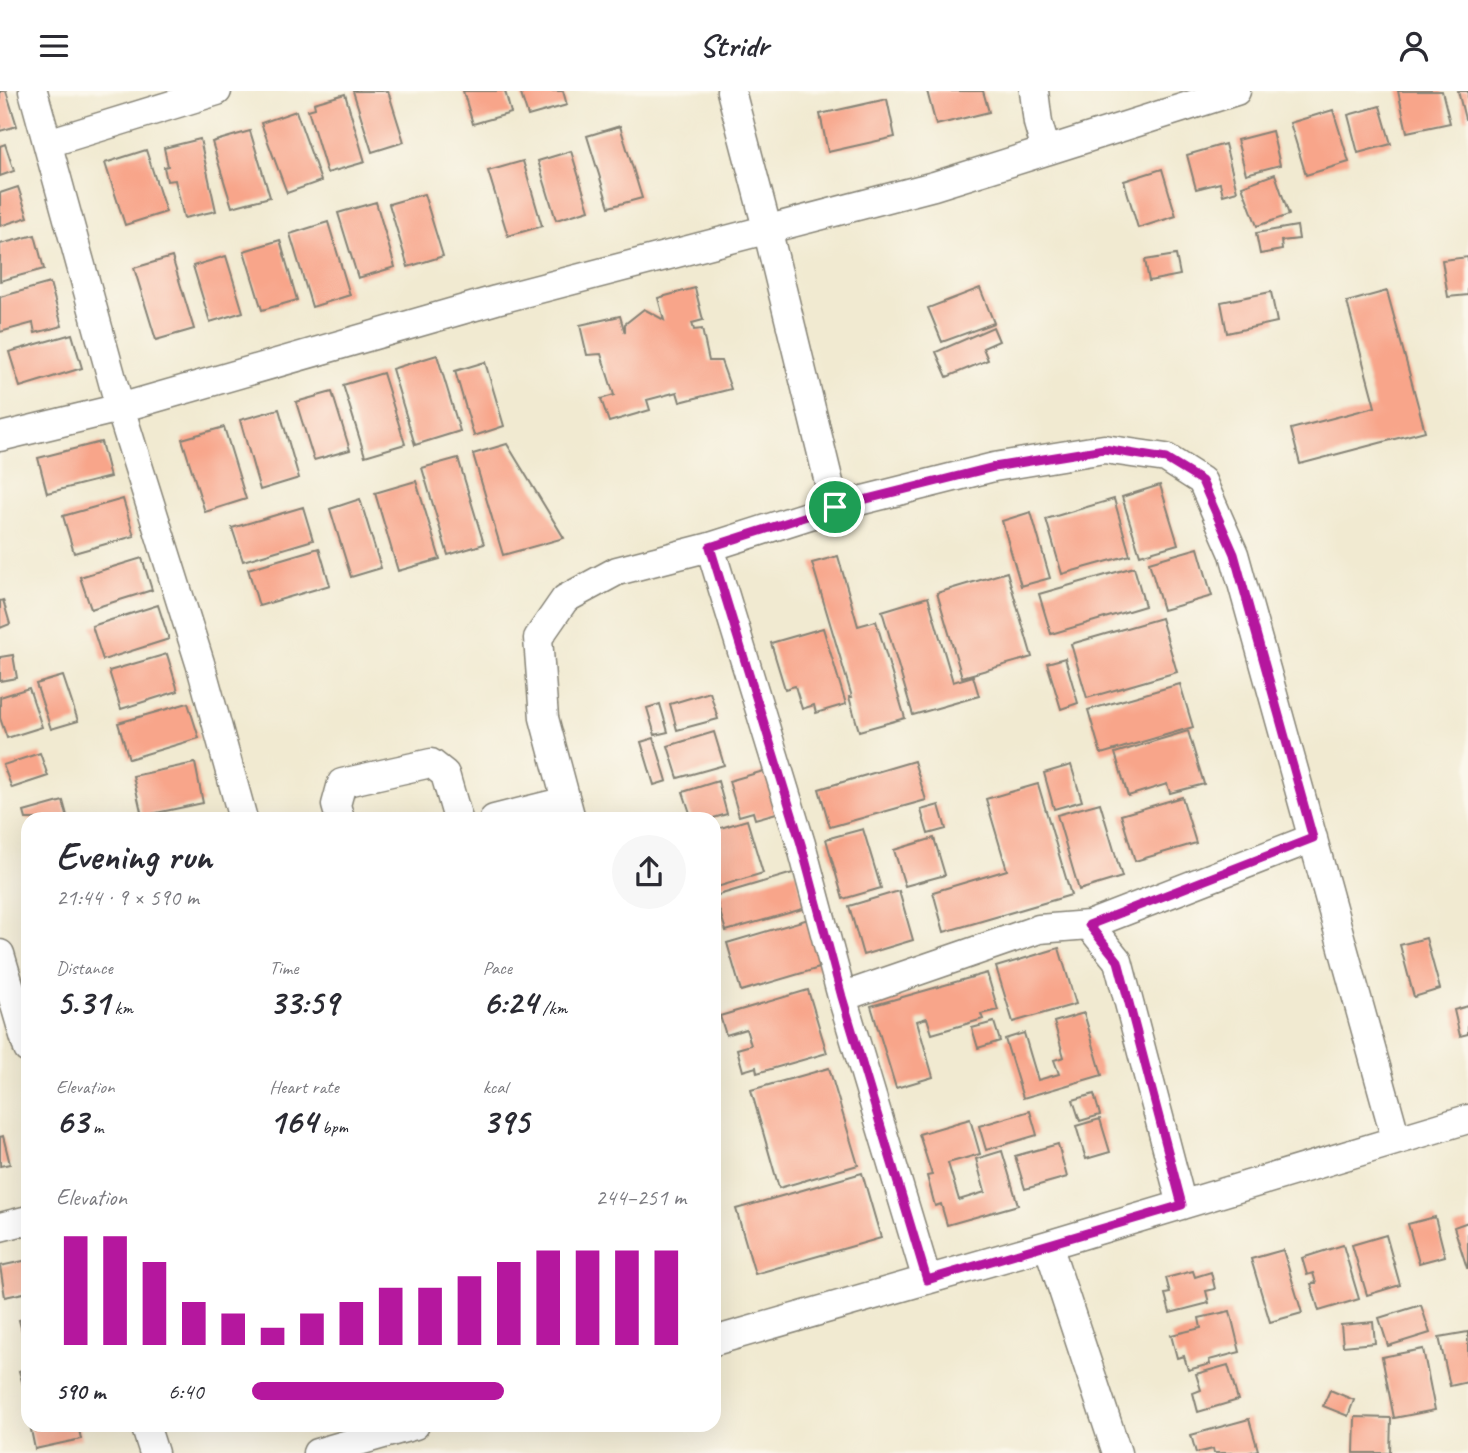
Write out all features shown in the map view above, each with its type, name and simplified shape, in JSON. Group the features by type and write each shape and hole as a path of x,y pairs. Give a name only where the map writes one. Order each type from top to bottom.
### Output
{"street":[{"path":"33,91 120,408 200,663 241,812"},
{"path":"48,143 217,91"},
{"path":"731,91 835,507"},
{"path":"1034,91 1038,123 1046,151"},
{"path":"0,437 120,408 505,297 934,186 1236,91"},
{"path":"568,810 544,718 538,638 565,599 617,571 710,547 835,507 994,467 1104,449 1166,459 1202,481 1234,554 1396,1139"},
{"path":"710,547 801,844 842,997 927,1280"},
{"path":"338,812 336,805 342,783 431,763 445,773 456,812"},
{"path":"842,997 1039,929 1089,925 1313,838"},
{"path":"1089,925 1118,961 1182,1205"},
{"path":"0,954 21,1025"},
{"path":"721,1337 1048,1245 1468,1119"},
{"path":"0,1227 21,1222"},
{"path":"1048,1245 1117,1453"},
{"path":"147,1432 154,1453"},
{"path":"317,1453 385,1432"}],"building":[{"path":"0,91 6,91 17,126 0,131"},
{"path":"353,91 388,91 404,142 372,152"},
{"path":"463,91 505,91 511,113 473,124"},
{"path":"520,91 563,91 567,105 528,116"},
{"path":"927,91 983,91 989,112 936,125"},
{"path":"1398,91 1442,91 1450,123 1407,132"},
{"path":"1458,91 1468,91 1468,118 1465,119"},
{"path":"345,94 365,162 327,173 308,110 315,108 314,103"},
{"path":"887,99 895,137 828,152 820,114"},
{"path":"1380,106 1391,144 1358,153 1348,115"},
{"path":"1333,110 1349,162 1306,175 1290,123"},
{"path":"296,111 321,181 287,193 261,123"},
{"path":"620,126 642,198 609,207 587,136"},
{"path":"250,131 270,197 232,207 212,142"},
{"path":"1272,131 1280,165 1246,174 1237,140"},
{"path":"200,139 216,211 184,218 175,180 167,181 164,167 168,166 164,148"},
{"path":"5,144 14,171 0,176 0,146"},
{"path":"1225,144 1237,191 1223,195 1220,183 1196,189 1187,155"},
{"path":"146,150 166,212 125,225 105,163"},
{"path":"571,151 589,210 556,220 538,161"},
{"path":"523,161 542,226 508,236 488,171"},
{"path":"1162,169 1176,216 1138,228 1124,181"},
{"path":"1275,174 1289,215 1257,226 1242,186"},
{"path":"18,187 28,217 0,226 0,193"},
{"path":"424,194 443,256 408,267 389,204"},
{"path":"376,202 395,267 358,278 338,213"},
{"path":"328,222 350,295 312,307 290,234"},
{"path":"1297,226 1299,239 1281,241 1282,250 1260,254 1256,233"},
{"path":"35,235 44,269 0,281 0,244"},
{"path":"280,240 297,300 262,310 244,251"},
{"path":"1176,255 1180,275 1149,281 1145,260"},
{"path":"226,256 243,312 210,322 193,266"},
{"path":"172,257 194,329 156,340 134,268"},
{"path":"1468,257 1468,295 1448,297 1442,260"},
{"path":"50,283 62,326 35,333 33,323 0,332 0,297"},
{"path":"695,288 703,320 692,323 694,330 702,329 709,361 721,361 731,389 680,402 677,392 647,400 650,410 609,422 601,399 614,395 601,354 587,355 580,325 620,316 625,333 625,324 644,309 664,320 658,298"},
{"path":"980,288 994,323 942,342 928,308"},
{"path":"1387,291 1425,431 1300,464 1291,429 1375,407 1347,302"},
{"path":"1271,292 1277,322 1227,333 1221,302"},
{"path":"993,327 999,341 983,348 988,360 947,377 936,352"},
{"path":"72,334 82,368 20,387 9,352"},
{"path":"437,355 460,431 415,445 392,369"},
{"path":"485,362 504,426 474,436 455,371"},
{"path":"383,373 405,444 365,456 343,385"},
{"path":"332,392 350,450 314,460 296,402"},
{"path":"279,409 299,478 260,490 240,420"},
{"path":"224,427 246,499 205,512 182,439"},
{"path":"101,442 110,477 47,493 38,458"},
{"path":"507,444 564,538 503,555 473,454"},
{"path":"458,458 484,544 448,555 422,468"},
{"path":"416,481 440,559 398,571 375,493"},
{"path":"1160,485 1178,544 1140,555 1122,497"},
{"path":"123,499 134,536 74,553 63,516"},
{"path":"360,499 381,568 351,577 330,509"},
{"path":"1114,499 1130,555 1062,574 1046,519"},
{"path":"303,507 313,540 243,561 232,528"},
{"path":"1031,512 1050,578 1021,586 1002,521"},
{"path":"319,548 330,585 259,606 248,569"},
{"path":"1198,548 1212,596 1163,610 1149,562"},
{"path":"838,556 858,626 876,621 905,718 859,731 849,697 852,697 812,563"},
{"path":"142,558 152,590 91,609 80,577"},
{"path":"1134,567 1145,606 1051,634 1039,594"},
{"path":"1007,572 1032,657 962,677 937,593"},
{"path":"928,597 953,682 973,676 979,696 913,715 882,611"},
{"path":"3,600 10,624 0,628 0,601"},
{"path":"158,605 169,639 103,660 92,626"},
{"path":"1161,618 1177,672 1087,698 1071,644"},
{"path":"823,628 846,704 816,713 814,705 802,709 795,686 785,689 771,643"},
{"path":"167,654 178,691 121,709 109,671"},
{"path":"13,655 17,678 0,681 0,657"},
{"path":"1065,658 1078,703 1061,709 1047,663"},
{"path":"63,676 78,721 51,729 36,684"},
{"path":"1180,684 1193,727 1101,754 1088,710"},
{"path":"29,688 42,727 7,738 0,718 0,697"},
{"path":"710,692 718,719 677,730 670,704"},
{"path":"188,703 199,738 129,759 118,723"},
{"path":"660,704 668,732 655,735 647,708"},
{"path":"1188,731 1204,784 1170,793 1167,784 1128,796 1115,753"},
{"path":"714,732 724,765 678,778 668,746"},
{"path":"654,738 667,781 654,785 641,742"},
{"path":"40,753 48,776 12,788 3,765"},
{"path":"914,761 926,800 830,827 819,789"},
{"path":"195,763 203,803 161,812 141,812 133,776"},
{"path":"1071,765 1082,801 1054,809 1044,773"},
{"path":"767,770 780,812 755,819 753,812 739,816 729,781"},
{"path":"718,781 727,814 690,812 683,792"},
{"path":"1038,784 1071,895 944,932 933,892 1007,870 986,799"},
{"path":"1182,797 1196,843 1135,861 1121,815"},
{"path":"63,801 66,812 24,812"},
{"path":"1100,803 1122,877 1079,890 1057,815"},
{"path":"939,805 946,829 928,834 921,810"},
{"path":"747,820 763,873 721,886 721,828"},
{"path":"863,829 881,888 843,899 826,839"},
{"path":"934,838 945,875 905,886 894,850"},
{"path":"796,872 806,908 726,931 721,915 721,894"},
{"path":"899,891 913,940 863,955 849,906"},
{"path":"812,918 826,966 741,991 727,943"},
{"path":"1426,938 1440,989 1414,997 1400,945"},
{"path":"1059,948 1076,1004 1013,1022 996,967"},
{"path":"987,973 998,1010 981,1014 983,1019 932,1034 927,1018 917,1021 933,1077 896,1088 871,1006"},
{"path":"808,990 827,1053 757,1073 756,1067 743,1071 737,1049 751,1045 746,1029 726,1035 721,1016"},
{"path":"1468,1006 1468,1034 1460,1036 1454,1010"},
{"path":"1084,1013 1102,1075 1023,1098 1005,1039 1024,1033 1038,1080 1059,1074 1054,1060 1064,1057 1054,1022"},
{"path":"994,1022 1000,1041 978,1048 972,1028"},
{"path":"829,1068 858,1165 779,1188 751,1090"},
{"path":"1094,1094 1100,1115 1080,1121 1073,1100"},
{"path":"1030,1111 1037,1135 986,1150 979,1126"},
{"path":"970,1119 980,1154 948,1163 959,1200 985,1192 976,1159 1002,1151 1018,1205 947,1225 941,1204 935,1206 927,1176 932,1175 919,1134"},
{"path":"1100,1119 1110,1152 1086,1159 1076,1126"},
{"path":"3,1136 10,1164 0,1166 0,1137"},
{"path":"1058,1144 1067,1177 1025,1189 1015,1156"},
{"path":"862,1173 881,1238 755,1274 736,1209"},
{"path":"1435,1217 1445,1256 1419,1263 1408,1224"},
{"path":"1468,1222 1468,1268 1467,1268 1454,1227"},
{"path":"1386,1235 1400,1285 1367,1295 1352,1245"},
{"path":"1343,1245 1359,1299 1319,1311 1311,1284 1316,1283 1313,1273 1307,1275 1302,1258"},
{"path":"1283,1250 1302,1313 1270,1322 1251,1259"},
{"path":"21,1262 21,1294 5,1297 0,1266"},
{"path":"1193,1271 1195,1277 1211,1272 1215,1289 1206,1291 1209,1303 1170,1313 1165,1294 1170,1293 1166,1278"},
{"path":"1421,1305 1430,1333 1388,1346 1379,1318"},
{"path":"1230,1311 1240,1352 1209,1360 1210,1364 1188,1370 1184,1356 1177,1358 1171,1335 1201,1328 1199,1318"},
{"path":"1373,1322 1375,1343 1343,1346 1341,1325"},
{"path":"1468,1332 1468,1382 1450,1386 1439,1337"},
{"path":"1423,1349 1435,1410 1394,1418 1382,1357"},
{"path":"1228,1365 1238,1400 1198,1412 1193,1393 1201,1390 1196,1374"},
{"path":"1330,1390 1354,1400 1348,1416 1323,1406"},
{"path":"1355,1417 1391,1418 1390,1453 1354,1453"},
{"path":"1249,1419 1258,1450 1248,1453 1214,1453 1213,1449 1196,1453 1191,1435"},
{"path":"31,1432 80,1432 81,1439 35,1449"}],"route":[{"path":"1104,449 1166,459 1202,481 1234,554 1313,838 1089,925 1118,961 1182,1205 927,1280 842,997 801,844 710,547 835,507 994,467 1104,449"}]}
